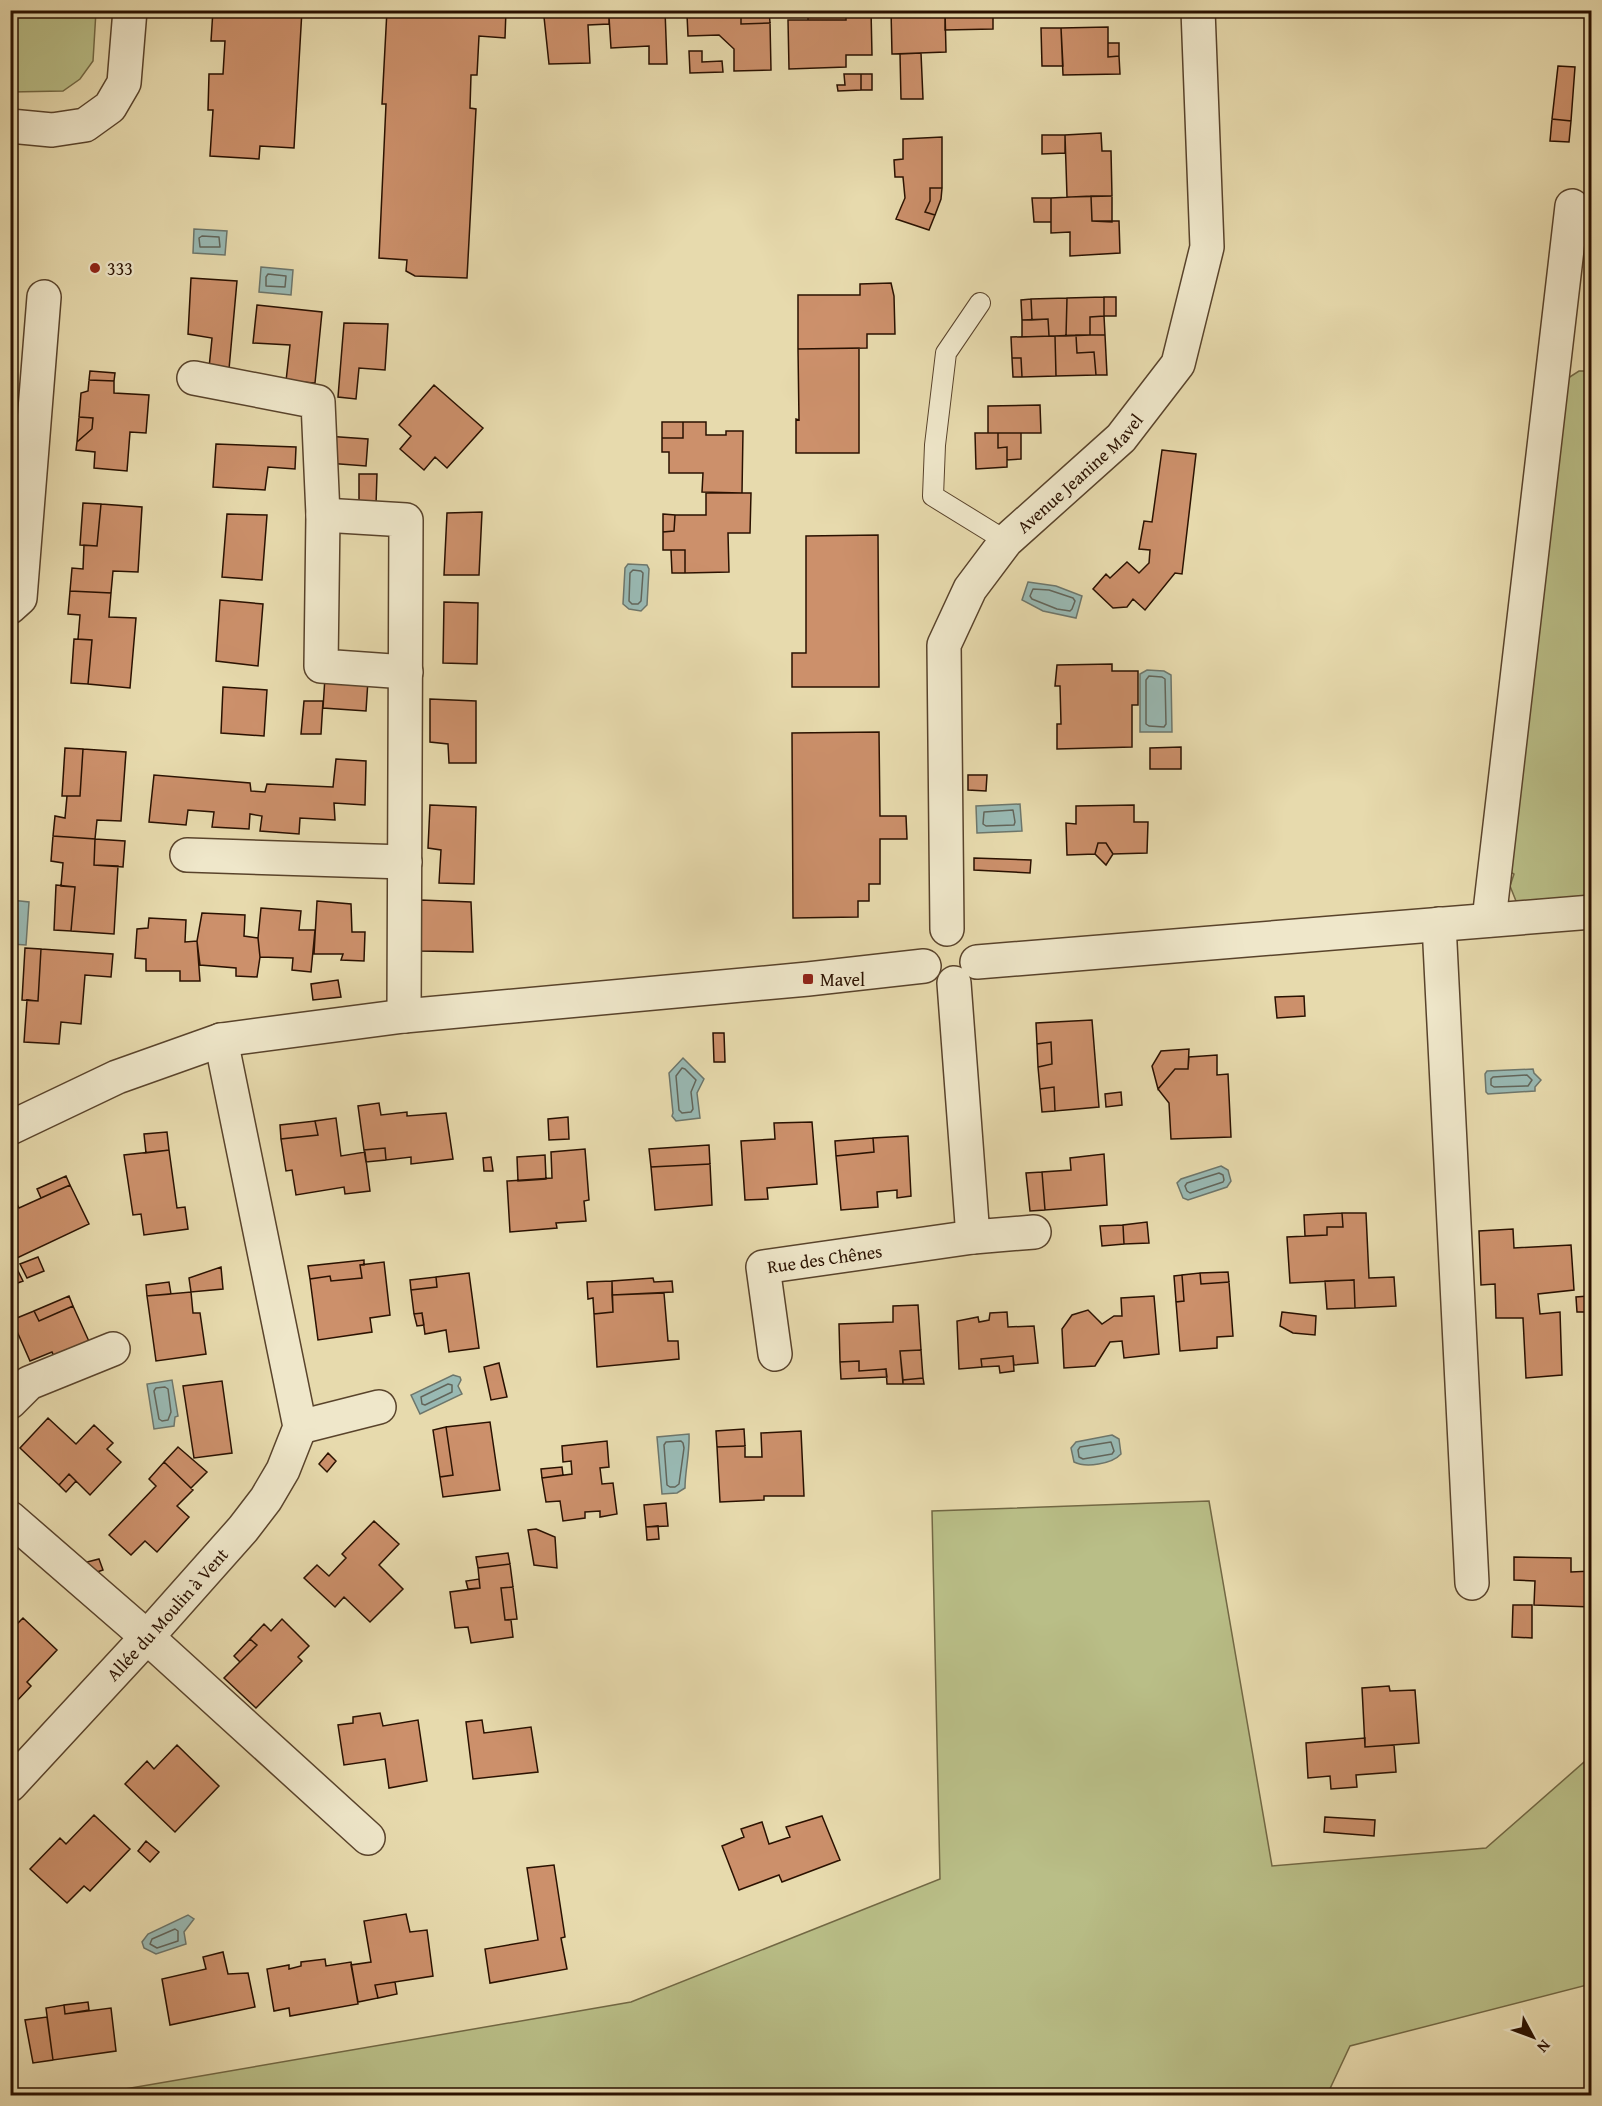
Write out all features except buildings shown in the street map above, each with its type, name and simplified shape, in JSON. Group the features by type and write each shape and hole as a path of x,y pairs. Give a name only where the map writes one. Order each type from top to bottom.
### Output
{"street":[{"path":"10,126 52,130 85,125 110,107 124,82 130,10"},
{"name":"Avenue Jeanine Mavel","path":"947,929 944,645 970,589 1006,541 1121,438 1178,364 1207,247 1198,10"},
{"path":"1489,920 1572,206"},
{"path":"10,607 20,598 44,297"},
{"path":"194,378 318,402 323,515 321,666 406,672"},
{"path":"323,515 406,520 404,1016"},
{"path":"188,855 405,862"},
{"path":"973,1237 965,973 977,952 968,936 961,931 947,929 934,934 928,940 922,957 924,966 934,980 943,983 965,973 1440,924 1592,912"},
{"path":"1440,924 1472,1583"},
{"path":"10,1128 117,1077 221,1040 404,1016 808,979 924,966"},
{"path":"221,1040 300,1427 379,1407"},
{"name":"Rue des Chênes","path":"775,1354 764,1267 973,1237 1034,1232"},
{"path":"10,1402 29,1383 113,1349"},
{"name":"Allée du Moulin à Vent","path":"10,1785 147,1637 243,1528 266,1499 283,1470 300,1427"},
{"path":"10,1518 147,1637 368,1838"}],"lane":[{"path":"980,303 946,353 935,445 933,496 1006,541"}],"green space":[{"path":"10,11 96,11 93,61 80,79 63,91 11,92"},
{"path":"1579,371 1591,371 1591,898 1533,900 1532,911 1516,901 1510,886 1514,874 1509,871 1565,380"},
{"path":"1209,1501 1272,1866 1486,1848 1591,1756 1591,1984 1350,2046 1327,2095 90,2095 631,2002 940,1879 932,1511"}],"water":[{"path":"194,229 227,231 225,255 193,253"},
{"path":"261,267 293,270 291,295 259,292"},
{"path":"628,564 647,565 649,569 647,605 641,611 629,609 623,604 625,568"},
{"path":"1028,582 1056,586 1082,596 1076,618 1043,611 1022,600"},
{"path":"1147,670 1164,671 1171,675 1172,732 1140,732 1140,674"},
{"path":"1020,804 1022,831 977,833 976,806"},
{"path":"11,900 29,902 26,945 11,944"},
{"path":"683,1058 704,1079 697,1093 700,1118 676,1121 672,1116 669,1073"},
{"path":"1533,1069 1541,1080 1535,1087 1535,1091 1488,1094 1486,1092 1485,1074 1487,1071"},
{"path":"1221,1166 1228,1170 1231,1181 1227,1187 1188,1200 1183,1198 1177,1183 1181,1179"},
{"path":"453,1375 460,1377 458,1386 462,1394 420,1414 411,1395"},
{"path":"172,1380 178,1416 175,1417 174,1426 154,1429 147,1384"},
{"path":"689,1434 685,1488 677,1493 662,1494 657,1437"},
{"path":"1112,1435 1119,1439 1121,1454 1117,1457 1105,1463 1092,1465 1074,1462 1071,1448 1076,1442"},
{"path":"188,1915 194,1919 184,1932 186,1944 156,1954 144,1948 142,1942 148,1934"}],"place":[{"name":"333","path":"95,268"},
{"name":"Mavel","path":"808,979"}]}
